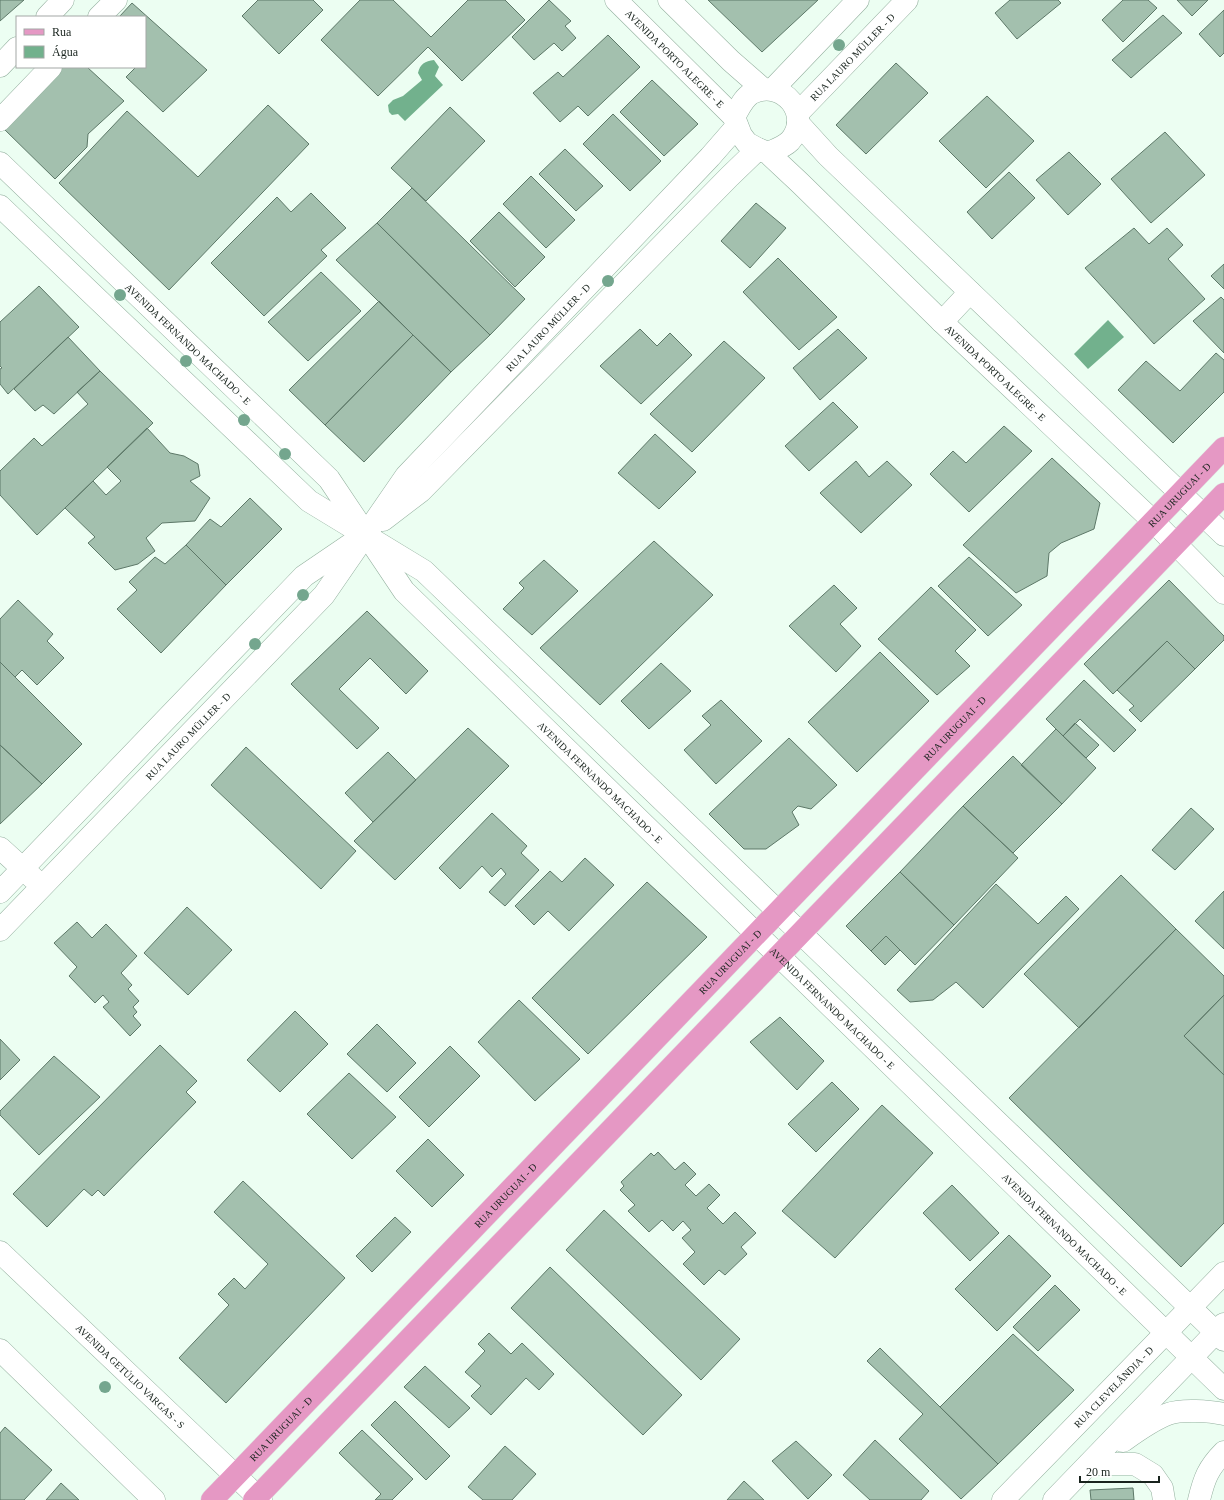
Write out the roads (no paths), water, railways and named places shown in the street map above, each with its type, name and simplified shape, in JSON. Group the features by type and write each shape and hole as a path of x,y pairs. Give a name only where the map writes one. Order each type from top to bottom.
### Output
{"main road":[{"name":"RUA URUGUAI - D","path":"212,1500 1224,448"},
{"path":"258,1499 1224,494"}],"street":[{"path":"48,16 63,0"},
{"path":"100,16 116,0"},
{"name":"AVENIDA PORTO ALEGRE - E","path":"616,0 735,122"},
{"path":"669,0 731,61 768,89 789,98 798,118 828,156 1224,535"},
{"path":"798,118 795,133 789,142 780,148 763,151 747,143 741,135 735,122 742,102 751,93 768,89 858,0"},
{"name":"RUA LAURO MÜLLER - D","path":"798,118 907,0"},
{"path":"0,66 16,49"},
{"path":"0,120 50,68"},
{"name":"RUA LAURO MÜLLER - D","path":"0,930 324,595 406,476 710,157 735,122"},
{"name":"AVENIDA PORTO ALEGRE - E","path":"763,151 1153,521 1224,593"},
{"name":"RUA LAURO MÜLLER - D","path":"0,892 304,576 366,534 421,491 723,183 763,151"},
{"name":"AVENIDA FERNANDO MACHADO - E","path":"0,163 329,479 404,591 1224,1389"},
{"name":"AVENIDA FERNANDO MACHADO - E","path":"0,206 309,500 424,571 1191,1308 1221,1332"},
{"path":"942,322 970,292"},
{"path":"140,340 162,319"},
{"path":"545,330 562,347"},
{"path":"229,655 249,673"},
{"path":"559,741 580,720"},
{"path":"0,848 42,887"},
{"path":"979,1151 1004,1128"},
{"name":"AVENIDA GETÚLIO VARGAS - S","path":"0,1252 236,1475 258,1499"},
{"name":"RUA CLEVELÂNDIA - D","path":"1003,1500 1224,1273"},
{"path":"1054,1500 1192,1358 1221,1332"},
{"path":"0,1350 154,1500"},
{"path":"1089,1464 1138,1430 1170,1413 1195,1411 1224,1414"},
{"path":"1199,1500 1204,1480 1214,1463 1224,1452"},
{"path":"1089,1464 1135,1464 1153,1475 1162,1488 1164,1500"}],"water":[{"path":"434,60 439,67 435,76 443,85 405,121 398,114 392,115 389,112 388,105 393,100 403,96 422,80 418,73 420,67 428,61"},
{"path":"1108,320 1124,337 1088,369 1074,354"}]}
